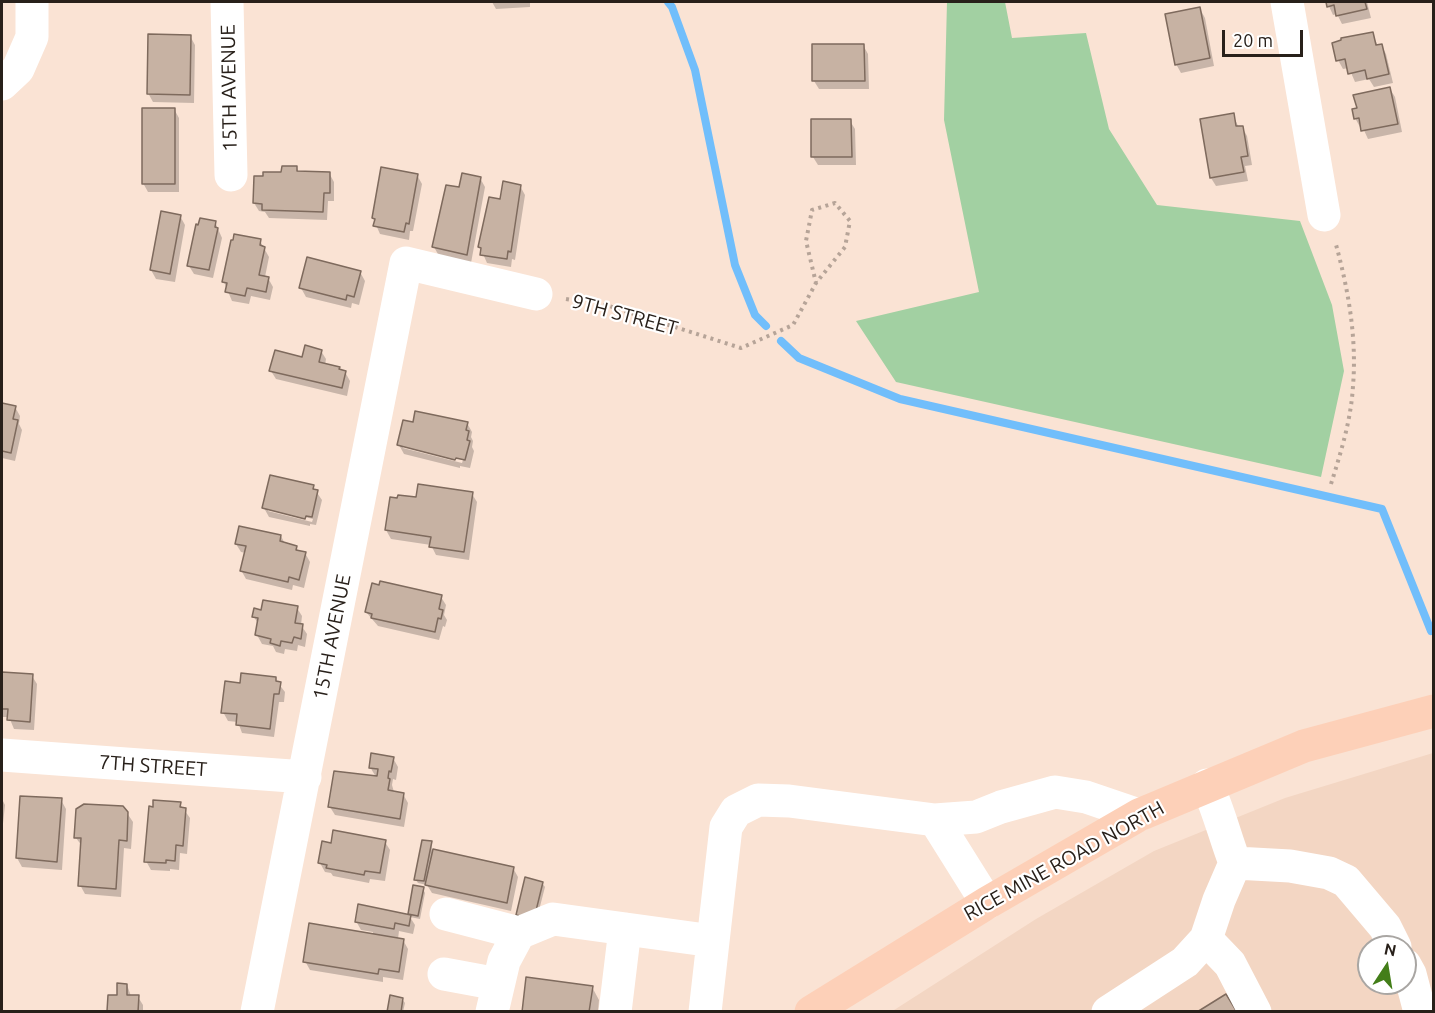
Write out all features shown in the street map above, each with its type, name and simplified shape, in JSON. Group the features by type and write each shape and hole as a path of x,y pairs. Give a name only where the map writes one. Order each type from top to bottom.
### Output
{"main road":[{"name":"RICE MINE ROAD NORTH","path":"811,1011 987,903 1139,815 1305,746 1434,711"}],"street":[{"path":"2,84 18,69 32,38 32,2"},
{"name":"15TH AVENUE","path":"227,2 231,175"},
{"path":"1287,2 1324,215"},
{"name":"15TH AVENUE","path":"257,1011 406,263 536,294"},
{"name":"7TH STREET","path":"2,755 305,777"},
{"path":"1108,1011 1185,963 1206,939 1235,863 1207,785"},
{"path":"705,1011 726,827 736,811 758,800 789,801 935,820 976,817 1001,807 1056,792 1086,797 1139,815"},
{"path":"935,820 987,903"},
{"path":"1235,863 1290,866 1329,873 1346,882 1385,927 1389,935"},
{"path":"446,914 519,933 553,919 713,941"},
{"path":"615,1011 625,929"},
{"path":"444,974 495,998 504,961 519,933"},
{"path":"1206,939 1230,964 1255,1011"},
{"path":"1416,995 1420,1011"}],"path":[{"name":"9TH STREET","path":"536,294 609,306 741,348 794,325 816,284 845,247 850,221 835,203 812,210 806,241 816,284"},
{"path":"1324,215 1332,231 1343,270 1354,349 1353,386 1346,434 1332,484"}],"shaded area":[{"path":"1433,753 1433,1011 891,1012 1036,919 1154,851 1285,798"}],"green space":[{"path":"947,2 1005,2 1012,38 1086,33 1109,129 1157,205 1300,221 1332,305 1344,371 1321,477 896,382 856,321 979,292 944,120"}],"building":[{"path":"1326,2 1365,2 1367,9 1336,16 1334,5 1327,7"},
{"path":"1200,7 1210,58 1175,65 1165,14"},
{"path":"1373,32 1376,45 1382,44 1389,74 1367,79 1365,70 1348,74 1345,59 1336,61 1332,43 1341,38"},
{"path":"148,34 191,35 190,95 147,94"},
{"path":"812,44 864,44 865,81 812,81"},
{"path":"1390,87 1398,124 1361,131 1359,118 1354,119 1352,109 1357,108 1353,95"},
{"path":"142,108 175,108 175,184 142,184"},
{"path":"1234,113 1236,126 1243,126 1248,156 1241,157 1244,172 1210,178 1200,119"},
{"path":"811,119 851,119 852,157 811,157"},
{"path":"282,166 297,166 297,171 330,172 330,193 324,193 323,212 262,210 262,204 253,203 254,176 263,176 263,172 281,172"},
{"path":"381,167 418,174 409,224 406,223 404,232 373,226 375,219 372,218"},
{"path":"462,173 481,177 467,255 432,247 446,185 459,187"},
{"path":"503,181 521,185 511,252 508,251 507,259 480,255 481,248 478,247 489,197 500,199"},
{"path":"161,211 181,215 170,274 150,270"},
{"path":"200,218 216,221 215,227 218,228 209,270 187,266 196,224 198,225"},
{"path":"234,234 261,239 260,245 265,247 259,275 269,277 266,292 247,288 245,296 225,292 227,283 222,282"},
{"path":"307,257 361,271 354,297 347,295 346,300 299,288"},
{"path":"305,345 322,350 319,362 340,367 339,369 346,371 342,388 269,371 275,350 302,357"},
{"path":"2,403 16,406 13,419 18,420 11,453 2,451"},
{"path":"415,411 468,422 467,440 470,441 465,460 456,458 455,460 397,445 403,420 413,422"},
{"path":"270,475 314,485 313,489 318,490 312,517 306,516 305,519 262,508"},
{"path":"418,484 473,492 464,552 429,547 431,537 385,530 390,497 397,498 398,495 416,497"},
{"path":"239,526 281,535 280,541 297,546 296,550 306,552 299,580 289,577 288,582 240,571 246,546 235,544"},
{"path":"380,581 442,595 439,609 443,610 441,619 438,618 435,632 371,618 372,614 365,612 372,583 379,585"},
{"path":"263,600 298,606 295,623 303,624 301,639 294,637 292,643 281,641 280,646 270,643 271,639 255,635 258,618 252,617 254,608 261,610"},
{"path":"2,672 33,674 30,722 7,720 8,709 2,709"},
{"path":"241,673 276,677 276,681 281,682 279,694 274,694 270,729 236,725 237,714 221,713 225,681 240,683"},
{"path":"371,753 394,757 391,772 389,771 388,790 404,793 400,819 328,807 334,771 377,776 378,769 369,768"},
{"path":"20,796 62,798 57,862 16,858"},
{"path":"153,800 181,802 180,807 186,808 183,846 176,845 175,861 144,862 149,806 153,807"},
{"path":"84,804 123,806 128,812 127,841 119,840 116,889 78,886 81,838 74,838 76,809"},
{"path":"333,830 386,840 380,873 365,871 364,875 326,868 327,865 318,863 322,841 331,843"},
{"path":"422,840 432,841 424,881 414,880"},
{"path":"433,849 514,867 507,903 425,885"},
{"path":"525,877 543,882 534,919 516,915"},
{"path":"413,885 424,887 418,916 408,914"},
{"path":"358,904 411,915 409,926 395,923 394,929 355,922"},
{"path":"309,923 404,939 399,972 379,969 378,974 303,962"},
{"path":"526,977 593,986 589,1012 522,1012"},
{"path":"117,983 127,984 127,995 139,995 138,1012 97,1012 107,1011 108,995 117,995"},
{"path":"1226,994 1237,1012 1197,1012"},
{"path":"390,995 403,998 401,1012 387,1012"}],"waterway":[{"path":"668,2 672,7 695,70 735,265 755,315 766,326"},
{"path":"781,341 799,358 900,399 1382,509 1431,631"}]}
